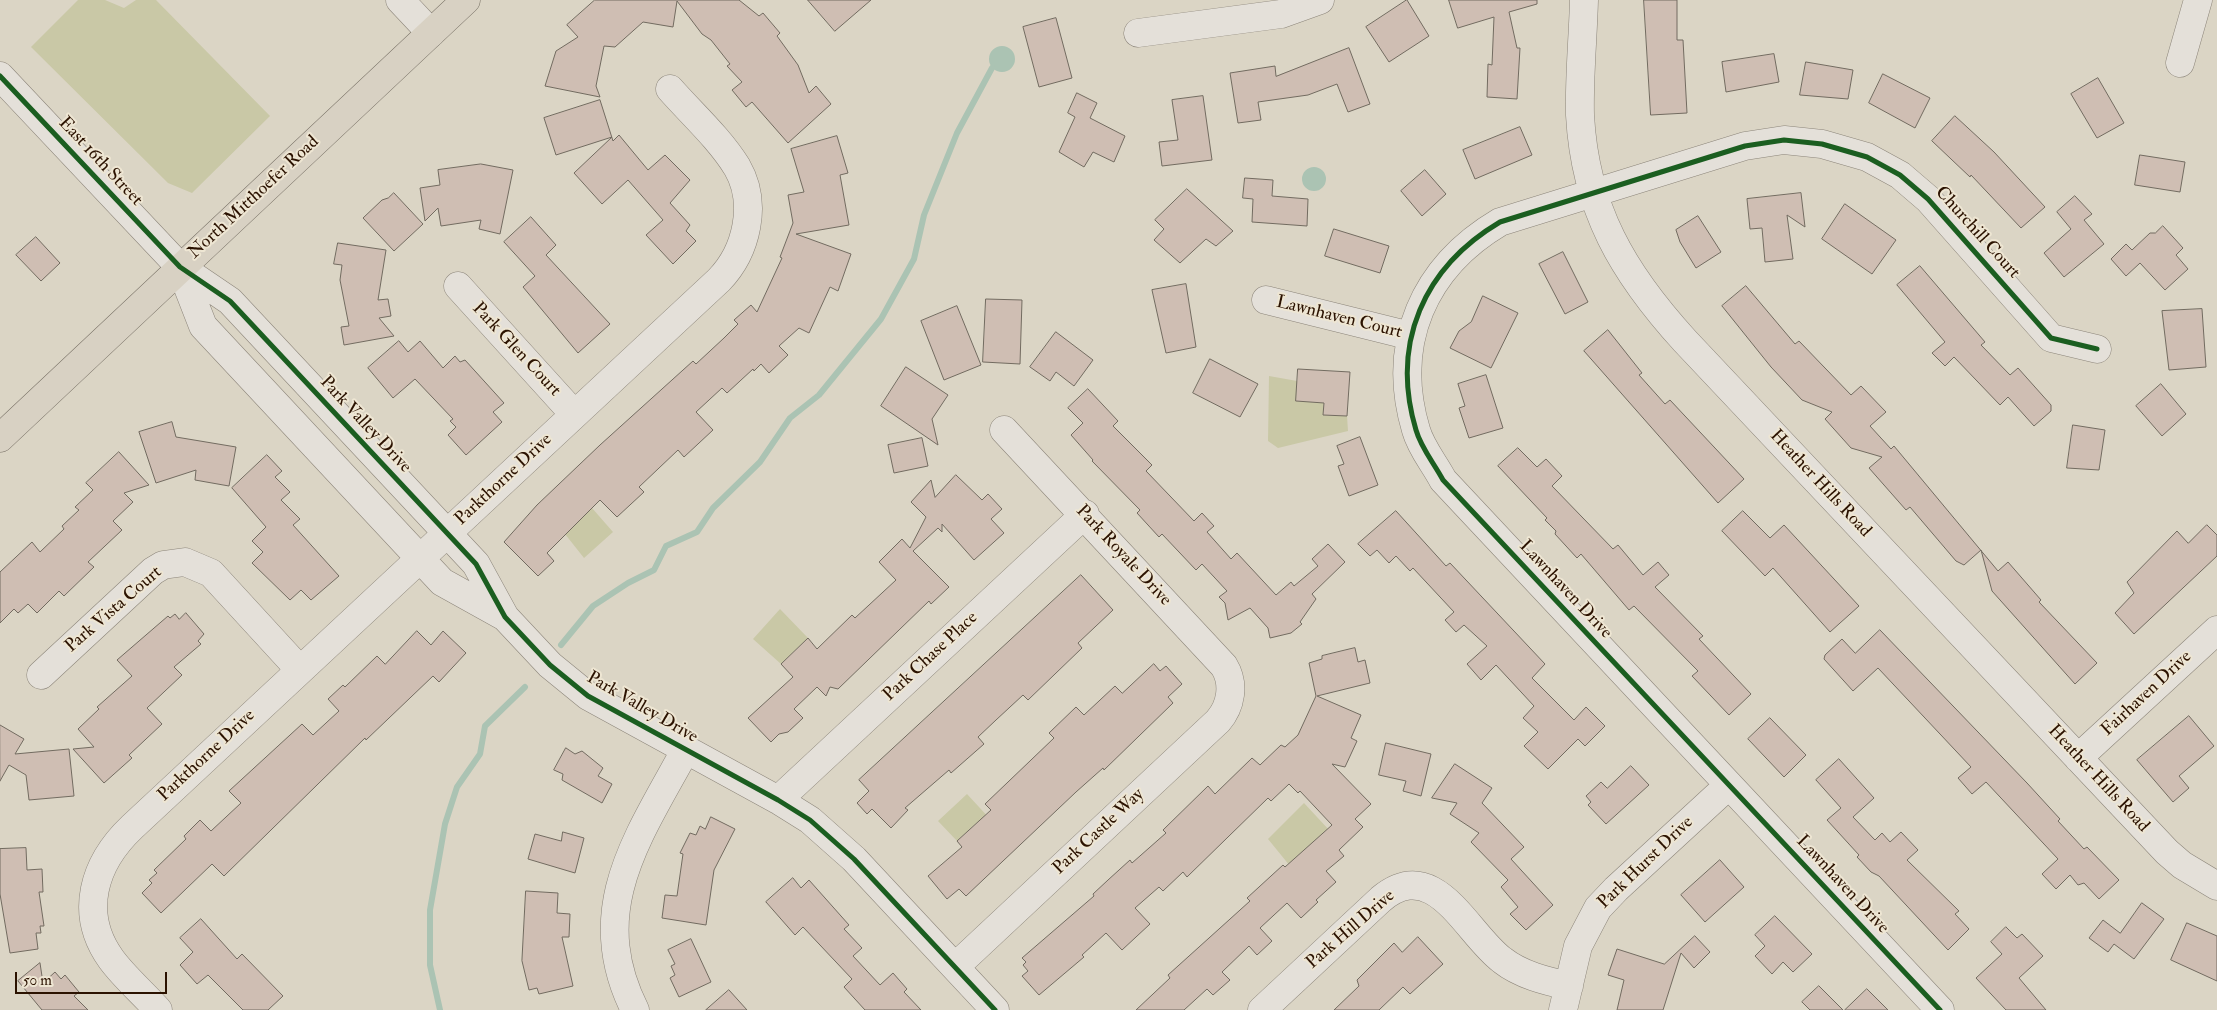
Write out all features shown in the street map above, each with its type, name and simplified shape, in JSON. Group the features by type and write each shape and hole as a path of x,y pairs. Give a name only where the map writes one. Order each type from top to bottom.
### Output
{"main road":[{"name":"North Mitthoefer Road","path":"0,438 466,0"}],"street":[{"path":"400,0 431,33"},
{"path":"1138,33 1281,14 1320,0"},
{"name":"Heather Hills Road","path":"1584,0 1580,114 1588,170 1594,192 1615,248 1642,290 1678,333 2167,852 2182,865 2217,886"},
{"path":"2180,63 2198,0"},
{"name":"East 16th Street","path":"0,76 180,267"},
{"name":"Parkthorne Drive","path":"158,1010 112,960 102,944 95,925 93,906 98,877 104,859 123,835 726,273 743,243 747,228 747,207 743,183 737,168 720,143 670,89"},
{"name":"Churchill Court","path":"1594,192 1730,150 1776,141 1813,142 1858,154 1900,175 1922,193 2051,338 2097,349"},
{"name":"Lawnhaven Drive","path":"1594,192 1509,218 1469,242 1437,278 1423,301 1411,336 1407,356 1408,393 1416,430 1423,447 1443,480 1940,1010"},
{"name":"Park Valley Drive","path":"180,267 230,301 476,564 505,617 550,665 588,696 778,800 810,820 854,859 995,1010"},
{"name":"Park Valley Drive","path":"180,267 203,326 442,582 505,617"},
{"name":"Park Glen Court","path":"458,286 574,414"},
{"name":"Lawnhaven Court","path":"1266,300 1411,336"},
{"name":"Park Royale Drive","path":"1004,430 1085,514 1224,666 1228,672 1230,689"},
{"name":"Park Chase Place","path":"778,800 1085,514"},
{"name":"Park Vista Court","path":"41,675 153,571 163,565 177,562 190,564 210,573 300,670"},
{"name":"Fairhaven Drive","path":"2078,758 2217,630"},
{"name":"Park Castle Way","path":"955,967 1218,721 1228,705 1230,689"},
{"path":"635,1010 622,981 616,952 615,914 620,885 634,845 686,750"},
{"name":"Park Hurst Drive","path":"1566,998 1581,938 1598,908 1616,889 1729,785"},
{"name":"Park Hill Drive","path":"1262,1010 1387,894 1408,886 1422,886 1436,892 1448,901 1494,953 1516,970 1542,980 1566,998"}],"shaded area":[{"path":"78,0 105,0 124,8 136,0 156,0 270,116 192,193 168,183 31,47"},
{"path":"1002,46 1011,50 1015,59 1011,68 1002,72 993,68 989,59 993,50"},
{"path":"1314,167 1323,170 1326,179 1323,188 1314,191 1305,188 1302,179 1305,170"},
{"path":"1269,376 1297,381 1324,403 1323,415 1347,416 1348,431 1278,448 1268,441"},
{"path":"592,508 613,532 584,558 565,534"},
{"path":"780,609 808,638 781,664 753,639"},
{"path":"967,794 991,820 980,820 957,841 938,821"},
{"path":"1304,803 1330,831 1290,866 1268,839"}],"building":[{"path":"595,0 739,0 759,16 763,13 780,33 777,36 798,65 809,93 816,86 831,104 788,143 752,102 746,107 732,90 742,82 727,66 730,64 711,40 702,34 677,1 673,27 643,22 615,47 604,46 596,86 600,97 545,86 556,51 578,37 567,25"},
{"path":"808,0 871,0 835,31"},
{"path":"1407,0 1429,36 1389,62 1366,27"},
{"path":"1449,0 1537,0 1537,4 1509,12 1517,48 1520,48 1517,99 1487,97 1488,64 1492,65 1494,17 1458,28"},
{"path":"1644,0 1677,0 1677,40 1683,40 1687,113 1651,115"},
{"path":"1056,18 1072,78 1039,87 1023,27"},
{"path":"1349,48 1370,104 1348,112 1337,84 1308,95 1258,102 1261,120 1238,123 1230,73 1275,66 1276,76"},
{"path":"1774,54 1779,82 1726,92 1722,62"},
{"path":"1806,62 1853,70 1848,99 1800,95"},
{"path":"1883,74 1930,98 1915,128 1869,103"},
{"path":"2098,78 2124,123 2097,138 2071,94"},
{"path":"1077,93 1097,103 1090,118 1125,136 1114,162 1093,152 1084,167 1059,152 1075,117 1068,113"},
{"path":"1203,96 1212,160 1162,166 1159,142 1178,140 1172,100"},
{"path":"600,100 612,137 556,155 544,118"},
{"path":"1955,116 1994,152 2045,207 2021,228 1971,175 1970,177 1932,141"},
{"path":"1520,127 1532,155 1475,179 1463,150"},
{"path":"619,135 648,170 665,155 690,180 670,203 690,225 686,231 696,241 673,264 646,235 663,220 628,180 602,204 574,173 612,137 613,141"},
{"path":"837,136 848,173 840,175 849,225 796,234 851,254 838,291 830,287 809,333 799,328 779,346 788,355 769,373 761,364 727,393 722,388 696,412 713,430 684,457 678,450 639,487 644,492 617,517 600,500 547,553 554,561 538,576 504,542 537,505 600,445 693,361 696,364 724,338 738,324 734,320 751,305 757,312 782,258 780,257 793,223 788,195 804,192 791,149"},
{"path":"2140,155 2185,162 2180,192 2135,185"},
{"path":"481,164 513,170 500,234 479,229 481,220 441,226 438,208 425,221 420,188 440,185 438,170"},
{"path":"1425,170 1446,194 1422,216 1401,191"},
{"path":"1245,178 1273,180 1272,196 1308,199 1307,226 1252,222 1253,199 1243,198"},
{"path":"1187,189 1233,231 1216,246 1206,239 1180,263 1154,240 1164,229 1155,220"},
{"path":"394,193 423,224 394,251 363,218 382,200"},
{"path":"1801,193 1805,227 1787,215 1793,259 1765,262 1762,228 1750,229 1747,199"},
{"path":"2075,196 2092,214 2084,220 2104,244 2064,277 2044,253 2071,229 2057,212"},
{"path":"1845,204 1896,240 1872,274 1822,239"},
{"path":"1698,216 1721,252 1696,268 1680,242 1676,230"},
{"path":"531,217 556,245 546,255 610,324 578,353 523,287 535,276 504,242"},
{"path":"2163,226 2183,248 2176,255 2188,269 2165,290 2140,263 2126,276 2111,259 2126,244 2132,250 2150,233 2155,233"},
{"path":"1334,229 1389,246 1380,273 1325,256"},
{"path":"36,237 60,263 41,281 16,255"},
{"path":"338,243 386,250 378,300 388,299 391,316 379,318 394,336 344,345 341,327 349,326 340,280 342,265 334,264"},
{"path":"1563,252 1588,302 1565,314 1539,264"},
{"path":"1920,266 1985,342 1981,345 2010,375 2018,368 2051,405 2051,411 2034,426 2008,397 2000,405 1954,357 1945,366 1932,353 1945,342 1897,285"},
{"path":"1186,284 1196,347 1166,353 1152,290"},
{"path":"1746,286 1795,344 1799,341 1851,395 1861,386 1886,412 1870,426 1891,449 1894,446 1981,550 1964,565 1956,561 1910,507 1906,510 1869,468 1882,457 1851,448 1825,419 1832,412 1802,400 1771,367 1722,306"},
{"path":"1483,296 1518,313 1491,368 1450,348 1459,331 1471,322"},
{"path":"986,299 1022,300 1020,364 983,362"},
{"path":"957,306 981,365 944,380 921,321"},
{"path":"2202,309 2206,367 2169,370 2162,311"},
{"path":"1608,330 1642,373 1639,375 1665,404 1670,400 1744,479 1718,503 1584,351"},
{"path":"1056,332 1093,360 1074,386 1056,372 1050,381 1030,367"},
{"path":"399,341 408,352 420,341 443,368 455,356 460,362 465,360 504,403 493,412 502,422 466,455 448,435 456,427 450,421 453,419 415,379 393,398 368,368"},
{"path":"1210,359 1258,384 1240,417 1193,393"},
{"path":"906,367 948,395 932,419 938,445 881,406"},
{"path":"1298,369 1350,372 1347,416 1323,415 1324,403 1296,401"},
{"path":"1486,375 1503,428 1469,438 1459,408 1465,406 1458,384"},
{"path":"2161,384 2186,414 2162,436 2136,406"},
{"path":"1088,389 1118,421 1113,426 1152,465 1146,471 1194,521 1202,513 1214,526 1207,532 1231,559 1237,553 1276,595 1291,582 1294,586 1318,566 1312,559 1328,544 1345,562 1312,594 1316,599 1300,622 1302,624 1291,633 1270,638 1268,628 1250,608 1228,620 1225,603 1219,597 1227,591 1202,564 1196,570 1162,534 1159,537 1137,513 1140,510 1092,461 1071,435 1083,423 1068,408"},
{"path":"172,422 176,437 236,447 229,486 195,480 196,470 156,483 139,432"},
{"path":"2073,425 2105,430 2099,470 2067,468"},
{"path":"1360,437 1378,485 1349,496 1338,466 1344,464 1337,446"},
{"path":"922,438 928,466 894,473 888,445"},
{"path":"1518,448 1537,467 1546,459 1562,476 1552,486 1613,549 1618,545 1643,575 1658,562 1669,575 1655,587 1703,636 1699,639 1751,694 1729,715 1692,676 1698,671 1634,606 1629,610 1581,554 1577,558 1555,534 1556,531 1545,520 1547,518 1498,466"},
{"path":"119,452 149,485 124,493 133,502 113,521 122,530 88,562 94,567 64,596 59,591 37,613 28,604 18,613 14,609 0,623 0,572 32,542 40,552 64,529 62,526 79,510 75,507 93,490 86,483"},
{"path":"267,455 282,471 275,477 290,492 281,500 300,519 293,525 339,576 311,600 301,590 290,600 252,563 263,552 252,541 266,527 232,488"},
{"path":"956,475 982,500 988,494 1002,509 991,519 1004,533 974,560 942,524 942,532 938,528 913,551 949,587 931,604 929,601 838,689 830,687 826,696 817,687 794,709 803,718 788,732 779,734 771,742 748,718 793,677 781,664 808,638 817,649 852,615 855,618 896,580 879,562 902,539 910,548 926,517 911,502 931,480 935,497"},
{"path":"1396,511 1446,566 1450,563 1545,664 1532,678 1574,720 1586,707 1605,726 1585,746 1578,739 1548,769 1524,746 1538,732 1523,718 1534,706 1496,665 1481,680 1467,664 1487,646 1464,625 1456,632 1445,620 1454,612 1413,568 1410,571 1396,556 1389,563 1377,550 1370,556 1358,544"},
{"path":"1743,511 1770,538 1784,525 1859,606 1830,632 1773,568 1765,576 1722,531"},
{"path":"2207,525 2217,535 2217,556 2134,634 2115,613 2134,593 2127,582 2177,531 2188,543"},
{"path":"1981,551 1998,571 2008,562 2041,600 2039,602 2097,663 2075,684 1992,591"},
{"path":"1081,575 1113,610 1078,643 1082,648 1028,700 1023,695 996,720 978,737 984,744 951,773 949,770 905,808 908,810 891,828 872,809 867,814 857,803 869,791 859,780"},
{"path":"186,613 204,634 198,641 201,644 174,667 182,675 147,708 162,724 129,755 132,758 104,783 73,749 94,747 78,729 99,709 97,707 132,676 117,660 168,616 170,618 175,614 179,619"},
{"path":"1880,630 2027,783 2084,849 2087,847 2119,880 2099,899 2084,883 2078,885 2070,875 2056,889 2042,874 2058,859 1986,782 1972,794 1958,778 1971,767 1878,668 1853,691 1824,659 1825,655 1842,639 1855,653"},
{"path":"417,631 431,645 443,631 466,653 439,682 433,676 366,740 365,738 224,876 212,864 161,913 142,893 152,883 149,880 157,873 154,870 186,839 184,836 200,820 211,831 241,803 229,791 302,724 313,735 339,711 328,699 343,685 345,687 377,656 385,664"},
{"path":"1355,648 1358,662 1365,660 1370,683 1317,696 1361,715 1351,738 1357,741 1345,767 1332,764 1371,804 1355,819 1363,827 1339,850 1344,856 1326,871 1336,882 1316,900 1318,902 1301,918 1287,903 1260,928 1272,941 1257,955 1249,946 1222,972 1230,980 1213,995 1207,989 1184,1010 1136,1010 1170,978 1168,975 1250,901 1247,898 1283,865 1285,867 1332,825 1300,791 1298,793 1289,784 1271,801 1268,798 1187,877 1183,872 1163,891 1159,887 1135,908 1150,924 1122,950 1106,933 1082,955 1084,957 1039,995 1022,976 1028,971 1023,965 1026,962 1022,958 1094,896 1093,894 1130,860 1132,863 1166,833 1163,830 1208,786 1215,794 1252,758 1260,765 1281,745 1285,747 1298,735 1316,696 1309,663 1322,659 1322,656"},
{"path":"1154,664 1160,671 1166,666 1182,684 1168,697 1173,703 1104,770 1103,768 1076,792 966,896 959,889 947,899 928,876 962,847 957,841 991,810 985,804 1054,738 1049,733 1076,707 1084,715 1115,686 1122,693"},
{"path":"2189,716 2214,746 2179,776 2189,788 2173,802 2137,760"},
{"path":"1770,718 1806,755 1784,777 1748,739"},
{"path":"0,725 24,739 15,754 69,749 74,796 29,800 26,775 9,765 0,781"},
{"path":"1386,743 1431,754 1421,796 1403,791 1406,781 1379,775"},
{"path":"566,748 575,754 582,751 603,768 598,776 612,784 602,803 562,780 563,774 554,770"},
{"path":"1839,759 1874,798 1853,817 1875,840 1882,833 1890,842 1901,832 1918,850 1907,860 1959,911 1955,914 1969,929 1948,950 1879,876 1871,872 1857,857 1859,855 1827,820 1841,808 1816,780"},
{"path":"1455,764 1492,788 1482,803 1524,847 1511,859 1553,905 1526,930 1510,914 1518,907 1501,887 1508,880 1471,842 1479,833 1450,814 1457,803 1432,798"},
{"path":"1631,766 1649,785 1606,824 1588,805 1591,802 1586,796 1601,782 1607,788"},
{"path":"711,817 735,829 714,870 706,925 662,918 665,895 677,896 683,854 680,853 690,833 696,835 700,826 705,829"},
{"path":"563,832 584,838 575,873 528,859 535,834 561,841"},
{"path":"26,848 27,870 42,869 43,892 39,892 44,926 40,926 41,933 36,933 38,949 10,953 0,894 0,849"},
{"path":"1720,860 1744,887 1705,922 1681,895"},
{"path":"793,878 801,888 809,880 849,925 844,929 862,948 853,956 880,985 893,973 907,989 904,992 921,1010 865,1010 844,987 852,979 803,927 795,935 766,902"},
{"path":"526,891 558,893 557,913 570,914 569,937 562,937 573,986 539,994 537,988 529,990 522,961"},
{"path":"2142,903 2164,919 2134,959 2114,944 2108,952 2089,938 2103,920 2120,933"},
{"path":"1775,916 1812,954 1793,972 1783,962 1772,974 1755,956 1765,946 1755,935"},
{"path":"201,919 237,959 242,954 283,996 268,1010 243,1010 208,975 197,984 180,965 193,952 180,938"},
{"path":"2187,923 2217,936 2217,981 2171,960"},
{"path":"2006,927 2017,938 2022,934 2043,956 2019,978 2046,1010 2006,1010 1976,978 2002,954 1991,942"},
{"path":"1695,936 1710,952 1694,968 1681,953 1663,1010 1617,1010 1624,980 1608,975 1617,949 1664,964"},
{"path":"1418,937 1443,964 1410,994 1403,987 1379,1010 1334,1010 1359,986 1357,980 1394,943 1402,952"},
{"path":"691,939 711,982 679,997 670,978 675,975 671,966 675,964 668,950"},
{"path":"40,963 43,983 55,972 61,979 65,975 79,992 74,996 88,1010 42,1010 18,981"},
{"path":"1819,986 1843,1010 1810,1010 1802,1002"},
{"path":"1867,989 1888,1010 1845,1010"},
{"path":"729,990 747,1010 706,1010"}],"waterway":[{"path":"561,645 593,606 628,583 654,570 666,546 697,532 713,508 760,462 790,418 819,395 881,319 914,259 924,215 957,133 992,68"},
{"path":"440,1010 430,965 430,910 445,824 457,787 480,754 485,726 525,687"}],"cycle path":[{"path":"0,76 180,267 230,301 476,564 505,617 550,665 588,696 778,800 810,820 854,859 995,1010"},
{"path":"1940,1010 1443,480 1424,449 1416,430 1409,398 1407,367 1411,338 1420,310 1433,285 1451,261 1474,240 1500,222 1745,146 1784,140 1822,144 1867,157 1900,175 1928,199 2051,338 2097,349"}]}
